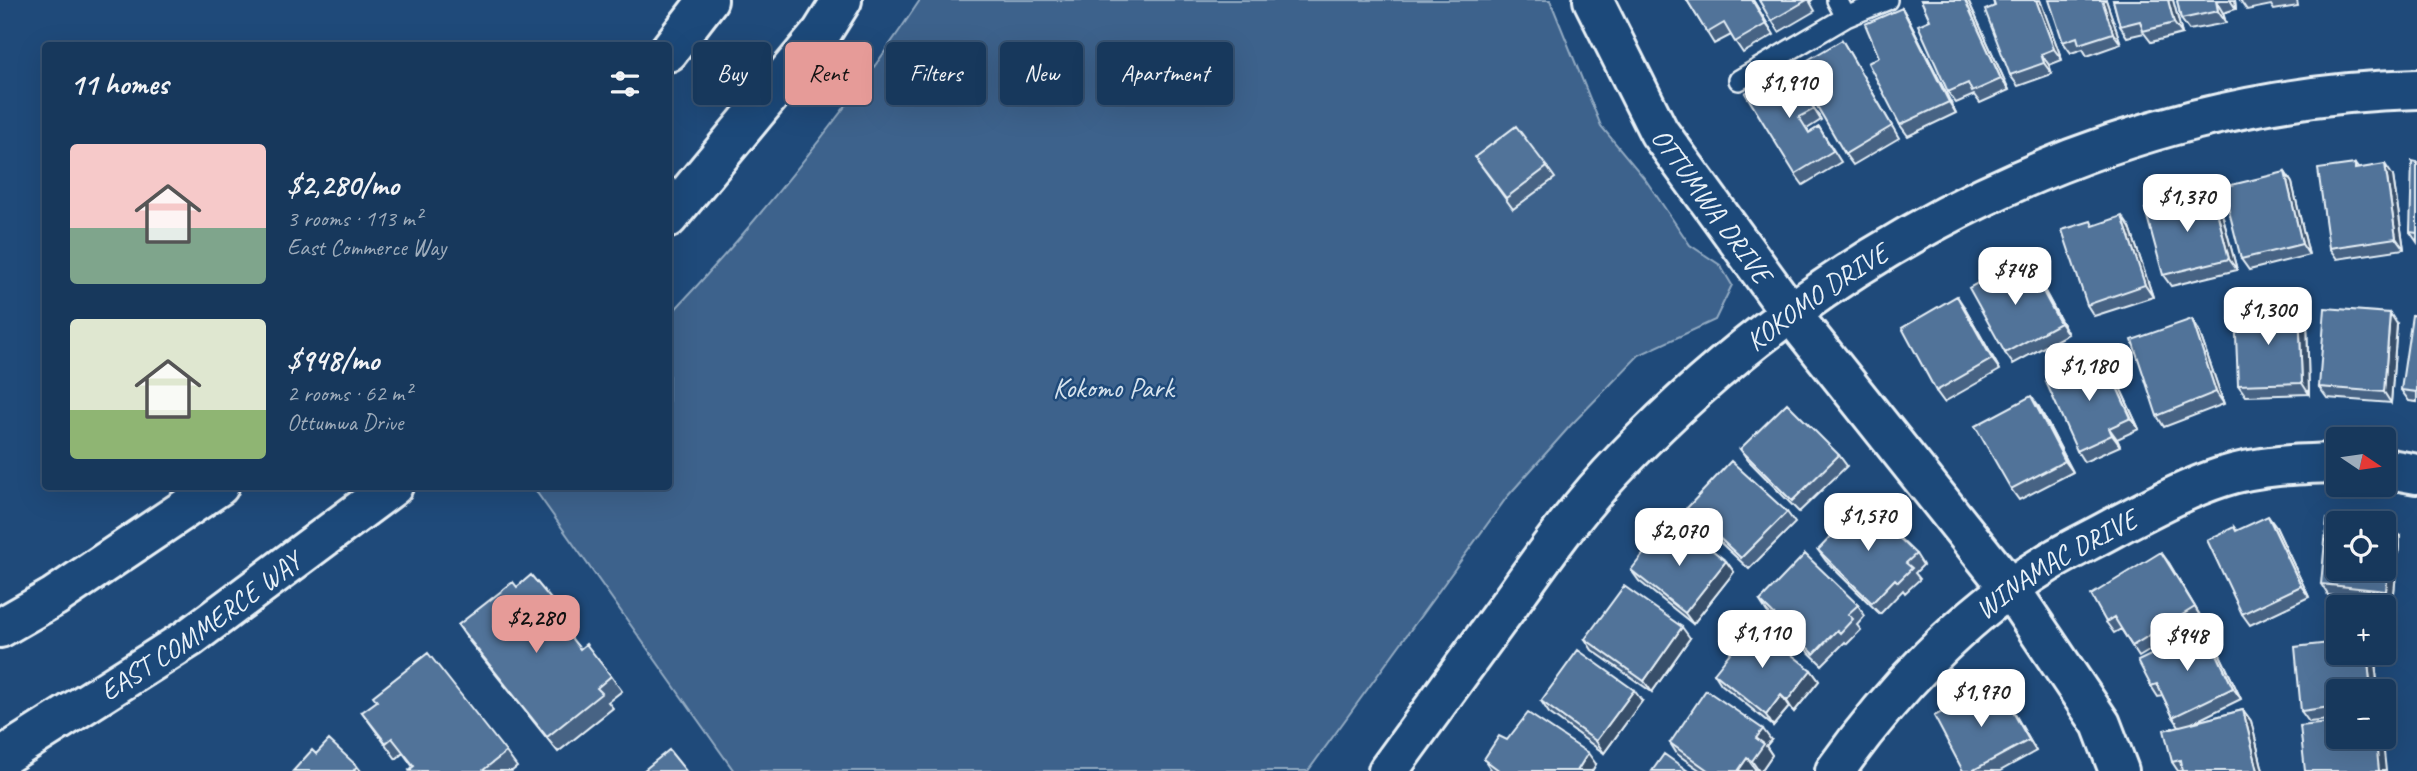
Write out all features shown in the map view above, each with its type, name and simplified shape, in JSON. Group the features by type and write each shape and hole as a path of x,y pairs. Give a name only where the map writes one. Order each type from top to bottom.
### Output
{"street":[{"path":"672,47 708,0"},
{"path":"672,213 822,32 842,0"},
{"name":"OTTUMWA DRIVE","path":"1593,0 1659,132 1789,311 2011,590 2101,724 2119,771"},
{"name":"KOKOMO DRIVE","path":"1388,771 1565,526 1621,461 1701,382 1789,311 1858,264 1931,222 2031,175 2136,137 2217,116 2299,100 2417,89"},
{"name":"WINAMAC DRIVE","path":"1835,771 1864,729 1920,667 2011,590 2045,565 2181,493 2224,477 2285,464 2326,463"},
{"path":"2396,470 2417,474"},
{"path":"0,628 54,597 213,490"},
{"name":"EAST COMMERCE WAY","path":"14,758 189,638 388,490"}],"lane":[{"path":"1739,80 1842,9 1887,0"}],"green space":[{"name":"Kokomo Park","path":"920,0 1550,0 1601,126 1645,179 1690,245 1720,265 1732,285 1715,320 1639,355 1571,425 1507,497 1308,771 734,771 535,490 672,490 672,313 737,241 846,105 872,105 872,69 886,50 886,105 986,105 986,42 892,42"}],"building":[{"path":"1687,0 1752,0 1766,24 1735,42 1724,23 1707,33"},
{"path":"1759,0 1807,0 1771,21"},
{"path":"1921,0 1965,0 2001,79 1972,92 1968,83 1948,92 1918,25 1930,20"},
{"path":"1993,0 2036,0 2054,49 2041,54 2044,63 2010,75 1985,10 1995,6"},
{"path":"2049,0 2102,0 2113,33 2079,44 2077,37 2063,42"},
{"path":"2113,0 2168,0 2174,23 2143,31 2140,21 2120,26"},
{"path":"2177,0 2221,0 2216,1 2218,11 2181,19"},
{"path":"1902,8 1949,102 1900,125 1868,63 1879,57 1865,24"},
{"path":"1842,40 1892,126 1845,154 1814,101 1825,94 1806,61"},
{"path":"1788,67 1814,109 1799,117 1809,133 1819,127 1833,151 1795,174 1745,93"},
{"path":"1516,126 1547,167 1506,198 1475,157"},
{"path":"2412,161 2417,162 2417,233 2410,232"},
{"path":"2355,164 2355,169 2385,164 2396,238 2329,248 2318,169"},
{"path":"2285,172 2302,244 2241,259 2223,187"},
{"path":"2212,192 2229,259 2163,275 2145,209"},
{"path":"2122,216 2145,285 2087,305 2062,230 2091,221 2093,226"},
{"path":"2028,264 2060,323 2005,353 1969,288 2003,269 2007,276"},
{"path":"1957,296 1992,359 1936,391 1902,328"},
{"path":"2325,308 2390,313 2384,392 2319,387"},
{"path":"2299,309 2302,383 2238,385 2235,311"},
{"path":"2412,315 2417,316 2417,392 2401,390"},
{"path":"2192,319 2216,392 2157,416 2132,340"},
{"path":"2103,357 2131,418 2109,428 2112,435 2077,451 2046,382"},
{"path":"2031,396 2065,461 2011,489 1975,426"},
{"path":"1787,403 1839,455 1792,501 1740,449"},
{"path":"1731,461 1787,512 1741,558 1687,508"},
{"path":"1863,503 1916,554 1906,563 1912,568 1898,582 1895,579 1872,603 1818,550"},
{"path":"2268,516 2301,586 2242,614 2207,540 2234,527 2236,531"},
{"path":"1680,525 1726,561 1685,613 1631,570 1655,539 1664,545"},
{"path":"2326,530 2326,581 2387,581 2386,591 2321,584"},
{"path":"2161,552 2195,607 2132,646 2114,617 2106,622 2091,595"},
{"path":"1805,554 1858,605 1848,614 1853,619 1840,633 1837,630 1814,654 1760,601"},
{"path":"531,575 559,609 553,615 580,649 586,644 611,676 597,688 602,693 547,737 458,625 513,582 517,587"},
{"path":"1624,586 1682,627 1644,681 1585,639"},
{"path":"1753,624 1811,670 1787,701 1781,695 1766,715 1714,673"},
{"path":"2205,629 2233,688 2173,717 2157,684 2151,686 2138,661"},
{"path":"2326,643 2326,665 2368,665 2370,679 2326,679 2326,708 2301,711 2295,647"},
{"path":"1578,650 1634,690 1596,741 1541,701"},
{"path":"428,653 506,752 482,771 410,771 414,766 392,738 386,743 362,712 377,701 373,696"},
{"path":"1997,684 2029,740 1972,771 1963,771 1934,716"},
{"path":"1706,690 1763,729 1756,738 1764,744 1752,761 1747,758 1738,771 1709,771 1670,743"},
{"path":"2243,710 2258,771 2182,771 2180,760 2172,762 2164,730"},
{"path":"1528,713 1588,753 1577,771 1500,771 1484,759 1499,736 1507,740"},
{"path":"2326,723 2326,749 2377,749 2379,771 2305,771 2300,726"},
{"path":"329,740 357,766 353,771 293,771 312,750 316,754"},
{"path":"669,750 686,771 643,771"},
{"path":"1664,754 1688,771 1652,771"}]}
